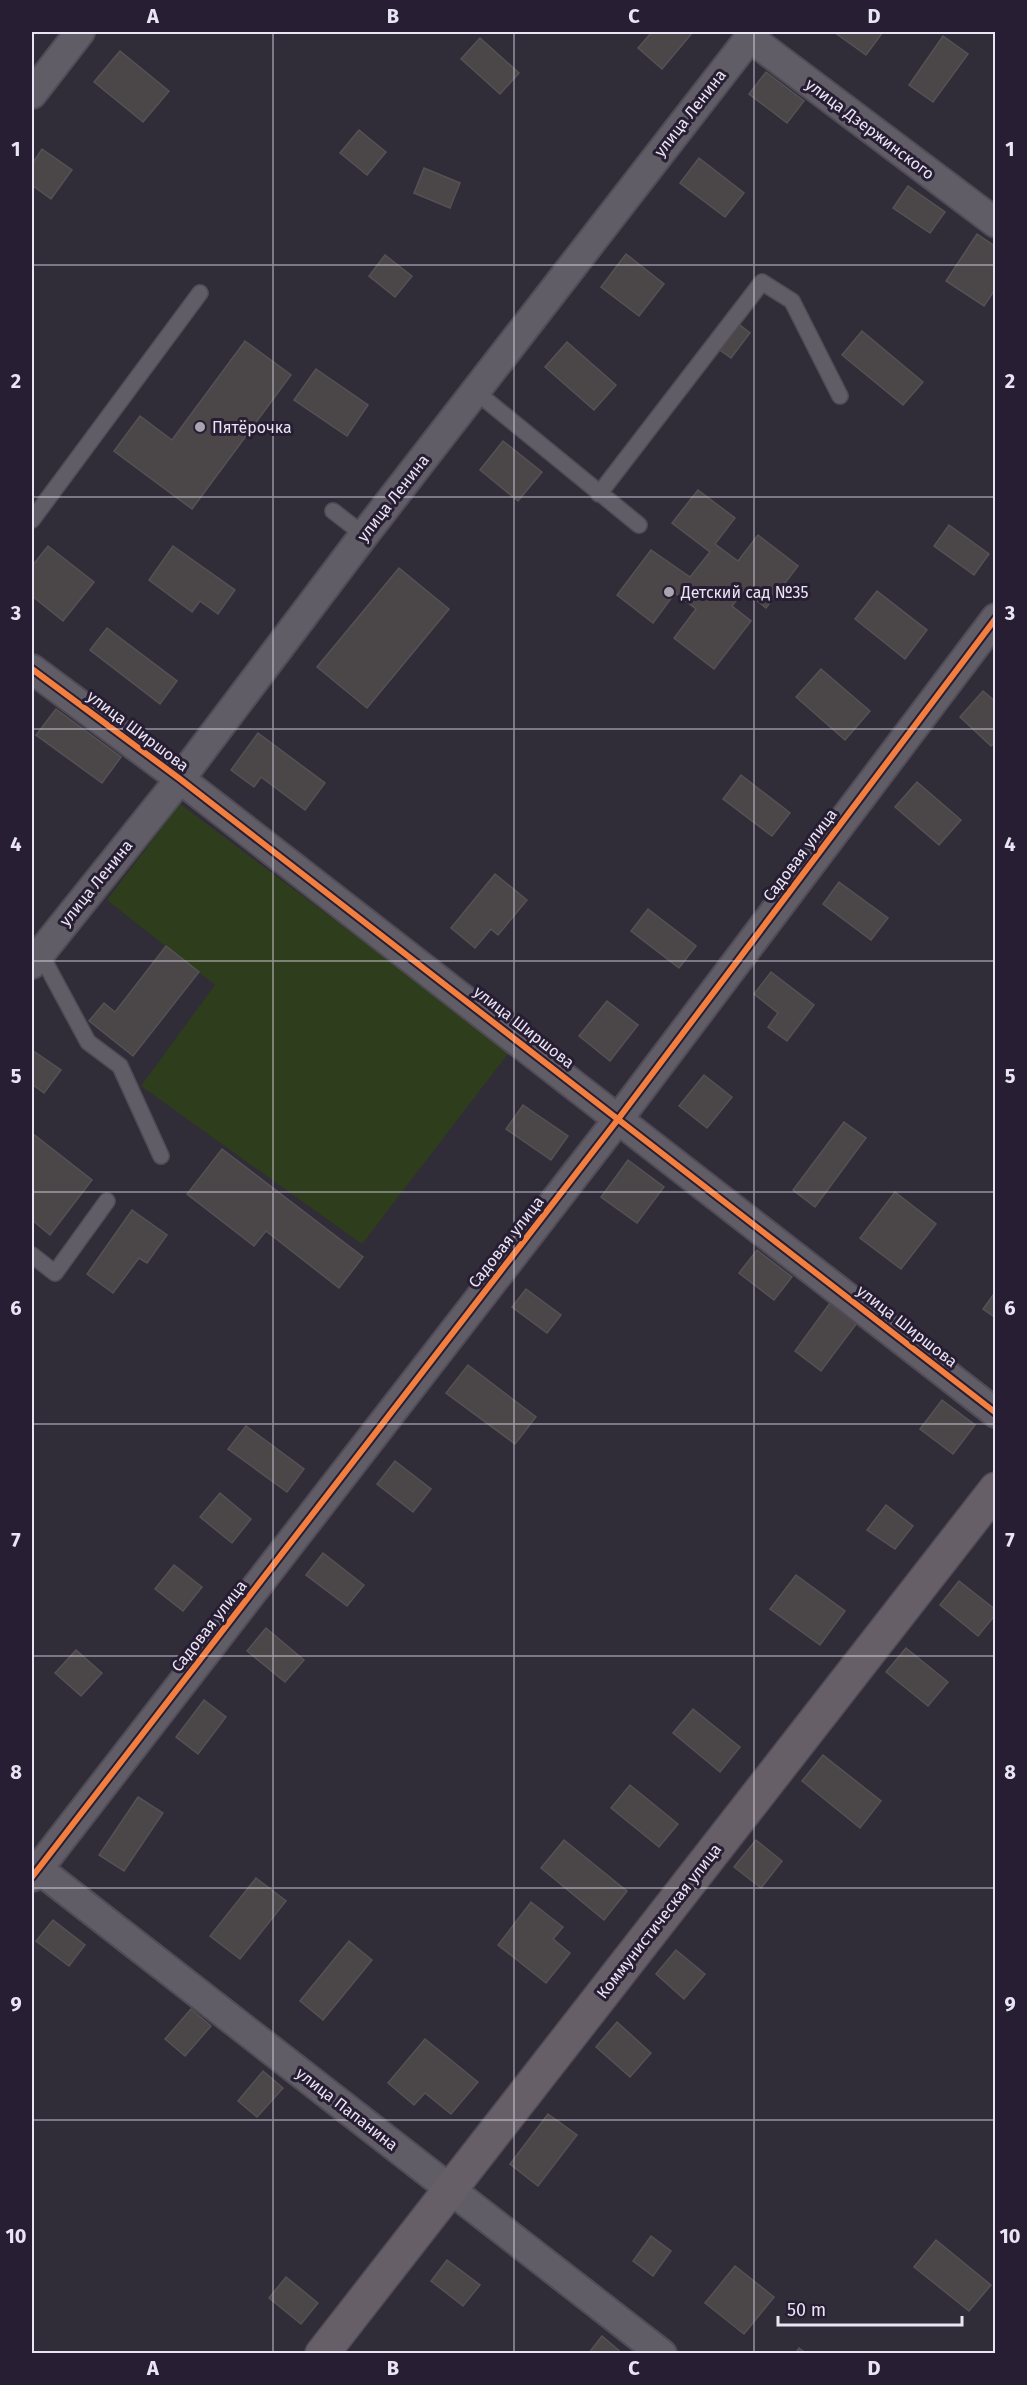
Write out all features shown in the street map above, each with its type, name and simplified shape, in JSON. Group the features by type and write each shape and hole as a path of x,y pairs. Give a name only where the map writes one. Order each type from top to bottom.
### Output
{"street":[{"path":"32,94 80,32"},
{"name":"улица Дзержинского","path":"751,32 762,47 996,223"},
{"name":"улица Ленина","path":"36,958 180,779 364,535 751,32"},
{"name":"Садовая улица","path":"34,1870 619,1118 996,618"},
{"name":"улица Ширшова","path":"32,669 180,779 996,1413"},
{"name":"Коммунистическая улица","path":"322,2354 996,1489"},
{"name":"улица Папанина","path":"34,1870 662,2354"}],"lane":[{"path":"599,494 762,282 792,301 840,396"},
{"path":"32,520 200,293"},
{"path":"475,391 639,525"},
{"path":"333,511 364,535"},
{"path":"36,958 88,1042 120,1066 161,1156"},
{"path":"32,1255 55,1273 107,1201"}],"green space":[{"path":"180,804 510,1051 362,1244 141,1086 215,985 107,900"}],"building":[{"path":"652,32 693,32 662,69 638,48"},
{"path":"834,32 883,32 866,55"},
{"path":"943,36 968,54 933,102 909,85"},
{"path":"480,38 519,73 500,94 461,59"},
{"path":"120,51 169,91 143,122 94,82"},
{"path":"766,72 804,101 787,123 749,94"},
{"path":"359,130 386,152 367,175 340,153"},
{"path":"42,149 72,170 51,199 32,185 32,164"},
{"path":"699,158 744,193 725,217 680,183"},
{"path":"424,168 460,183 450,208 414,193"},
{"path":"908,186 945,212 930,233 893,208"},
{"path":"977,234 996,247 996,288 984,306 946,281"},
{"path":"626,254 664,284 639,316 601,287"},
{"path":"385,255 412,276 395,297 369,276"},
{"path":"736,322 750,333 731,358 717,348"},
{"path":"862,331 923,382 903,405 842,355"},
{"path":"245,341 291,375 192,509 114,451 140,416 172,440"},
{"path":"567,342 616,385 594,410 545,367"},
{"path":"316,369 368,405 347,436 294,400"},
{"path":"503,441 542,472 518,501 480,470"},
{"path":"698,490 735,518 715,544 738,561 758,535 798,566 766,608 744,590 732,606 751,621 714,669 674,638 696,609 675,593 653,623 617,595 651,550 690,577 710,552 672,523"},
{"path":"949,525 989,554 974,575 934,546"},
{"path":"48,546 94,582 63,621 32,596 32,566"},
{"path":"173,546 235,590 218,614 200,601 192,612 149,580"},
{"path":"399,568 449,609 367,708 317,667"},
{"path":"877,591 927,630 905,659 855,619"},
{"path":"107,628 177,681 160,704 90,650"},
{"path":"821,669 870,711 845,740 796,697"},
{"path":"983,691 996,702 996,741 991,746 960,717"},
{"path":"56,709 121,757 102,783 36,735"},
{"path":"258,733 325,783 305,810 261,777 254,787 231,770"},
{"path":"741,775 790,813 772,836 723,799"},
{"path":"917,782 961,820 939,845 895,807"},
{"path":"495,874 527,900 498,935 491,929 475,948 451,928"},
{"path":"839,882 888,918 871,940 823,904"},
{"path":"648,909 696,946 679,968 631,931"},
{"path":"166,946 199,972 133,1056 89,1021 104,1003 115,1012"},
{"path":"771,972 814,1005 787,1041 768,1027 778,1013 754,994"},
{"path":"607,1001 638,1025 610,1061 579,1036"},
{"path":"32,1050 61,1070 44,1093 32,1084"},
{"path":"704,1075 732,1097 707,1128 679,1106"},
{"path":"523,1105 568,1136 551,1160 506,1129"},
{"path":"844,1122 866,1138 815,1207 793,1190"},
{"path":"32,1133 92,1180 50,1235 32,1220"},
{"path":"222,1149 363,1257 339,1288 266,1231 254,1246 187,1194"},
{"path":"628,1160 664,1187 637,1223 601,1197"},
{"path":"895,1192 936,1224 901,1269 860,1238"},
{"path":"132,1210 167,1235 147,1263 139,1258 113,1293 87,1274"},
{"path":"757,1250 792,1277 774,1300 739,1273"},
{"path":"526,1289 561,1315 547,1333 512,1307"},
{"path":"996,1291 996,1318 983,1309"},
{"path":"830,1303 857,1323 821,1371 795,1351"},
{"path":"468,1365 536,1417 515,1444 446,1393"},
{"path":"942,1400 975,1425 953,1454 920,1429"},
{"path":"246,1426 304,1469 287,1492 228,1449"},
{"path":"395,1461 431,1489 413,1512 377,1484"},
{"path":"220,1493 251,1519 232,1543 200,1517"},
{"path":"886,1505 913,1526 895,1549 867,1530"},
{"path":"323,1553 364,1585 347,1606 306,1575"},
{"path":"174,1565 202,1587 183,1611 155,1589"},
{"path":"796,1575 845,1611 820,1645 770,1609"},
{"path":"959,1581 996,1610 996,1614 978,1636 940,1605"},
{"path":"266,1628 304,1660 285,1682 247,1651"},
{"path":"906,1648 948,1682 928,1706 886,1672"},
{"path":"76,1650 102,1673 81,1696 55,1673"},
{"path":"204,1700 226,1717 198,1754 176,1737"},
{"path":"693,1709 740,1747 720,1772 673,1733"},
{"path":"823,1755 881,1801 860,1828 802,1781"},
{"path":"630,1785 678,1824 659,1847 611,1808"},
{"path":"138,1797 163,1813 124,1871 99,1855"},
{"path":"564,1840 627,1891 604,1920 541,1868"},
{"path":"756,1840 782,1861 761,1888 734,1867"},
{"path":"256,1878 286,1901 240,1959 210,1936"},
{"path":"531,1902 563,1927 553,1939 570,1953 546,1983 498,1945"},
{"path":"53,1920 85,1945 69,1966 36,1941"},
{"path":"349,1941 372,1960 323,2020 300,2001"},
{"path":"676,1950 705,1974 684,1999 656,1974"},
{"path":"191,2009 211,2026 185,2056 165,2039"},
{"path":"617,2022 651,2053 630,2077 596,2047"},
{"path":"425,2039 478,2082 451,2114 425,2093 414,2105 388,2083"},
{"path":"263,2071 283,2088 257,2117 238,2101"},
{"path":"548,2114 577,2135 538,2186 510,2164"},
{"path":"651,2236 671,2251 653,2276 633,2261"},
{"path":"936,2240 991,2285 969,2311 914,2267"},
{"path":"447,2260 480,2285 463,2306 431,2281"},
{"path":"735,2266 774,2297 744,2334 705,2303"},
{"path":"286,2277 318,2303 301,2324 269,2298"},
{"path":"602,2336 623,2354 588,2354"},
{"path":"799,2348 807,2354 795,2354"}],"cycle path":[{"path":"32,1877 619,1118 996,618"},
{"path":"32,669 180,779 996,1413"}],"place":[{"name":"Пятёрочка","path":"200,427"},
{"name":"Детский сад №35","path":"669,592"}]}
